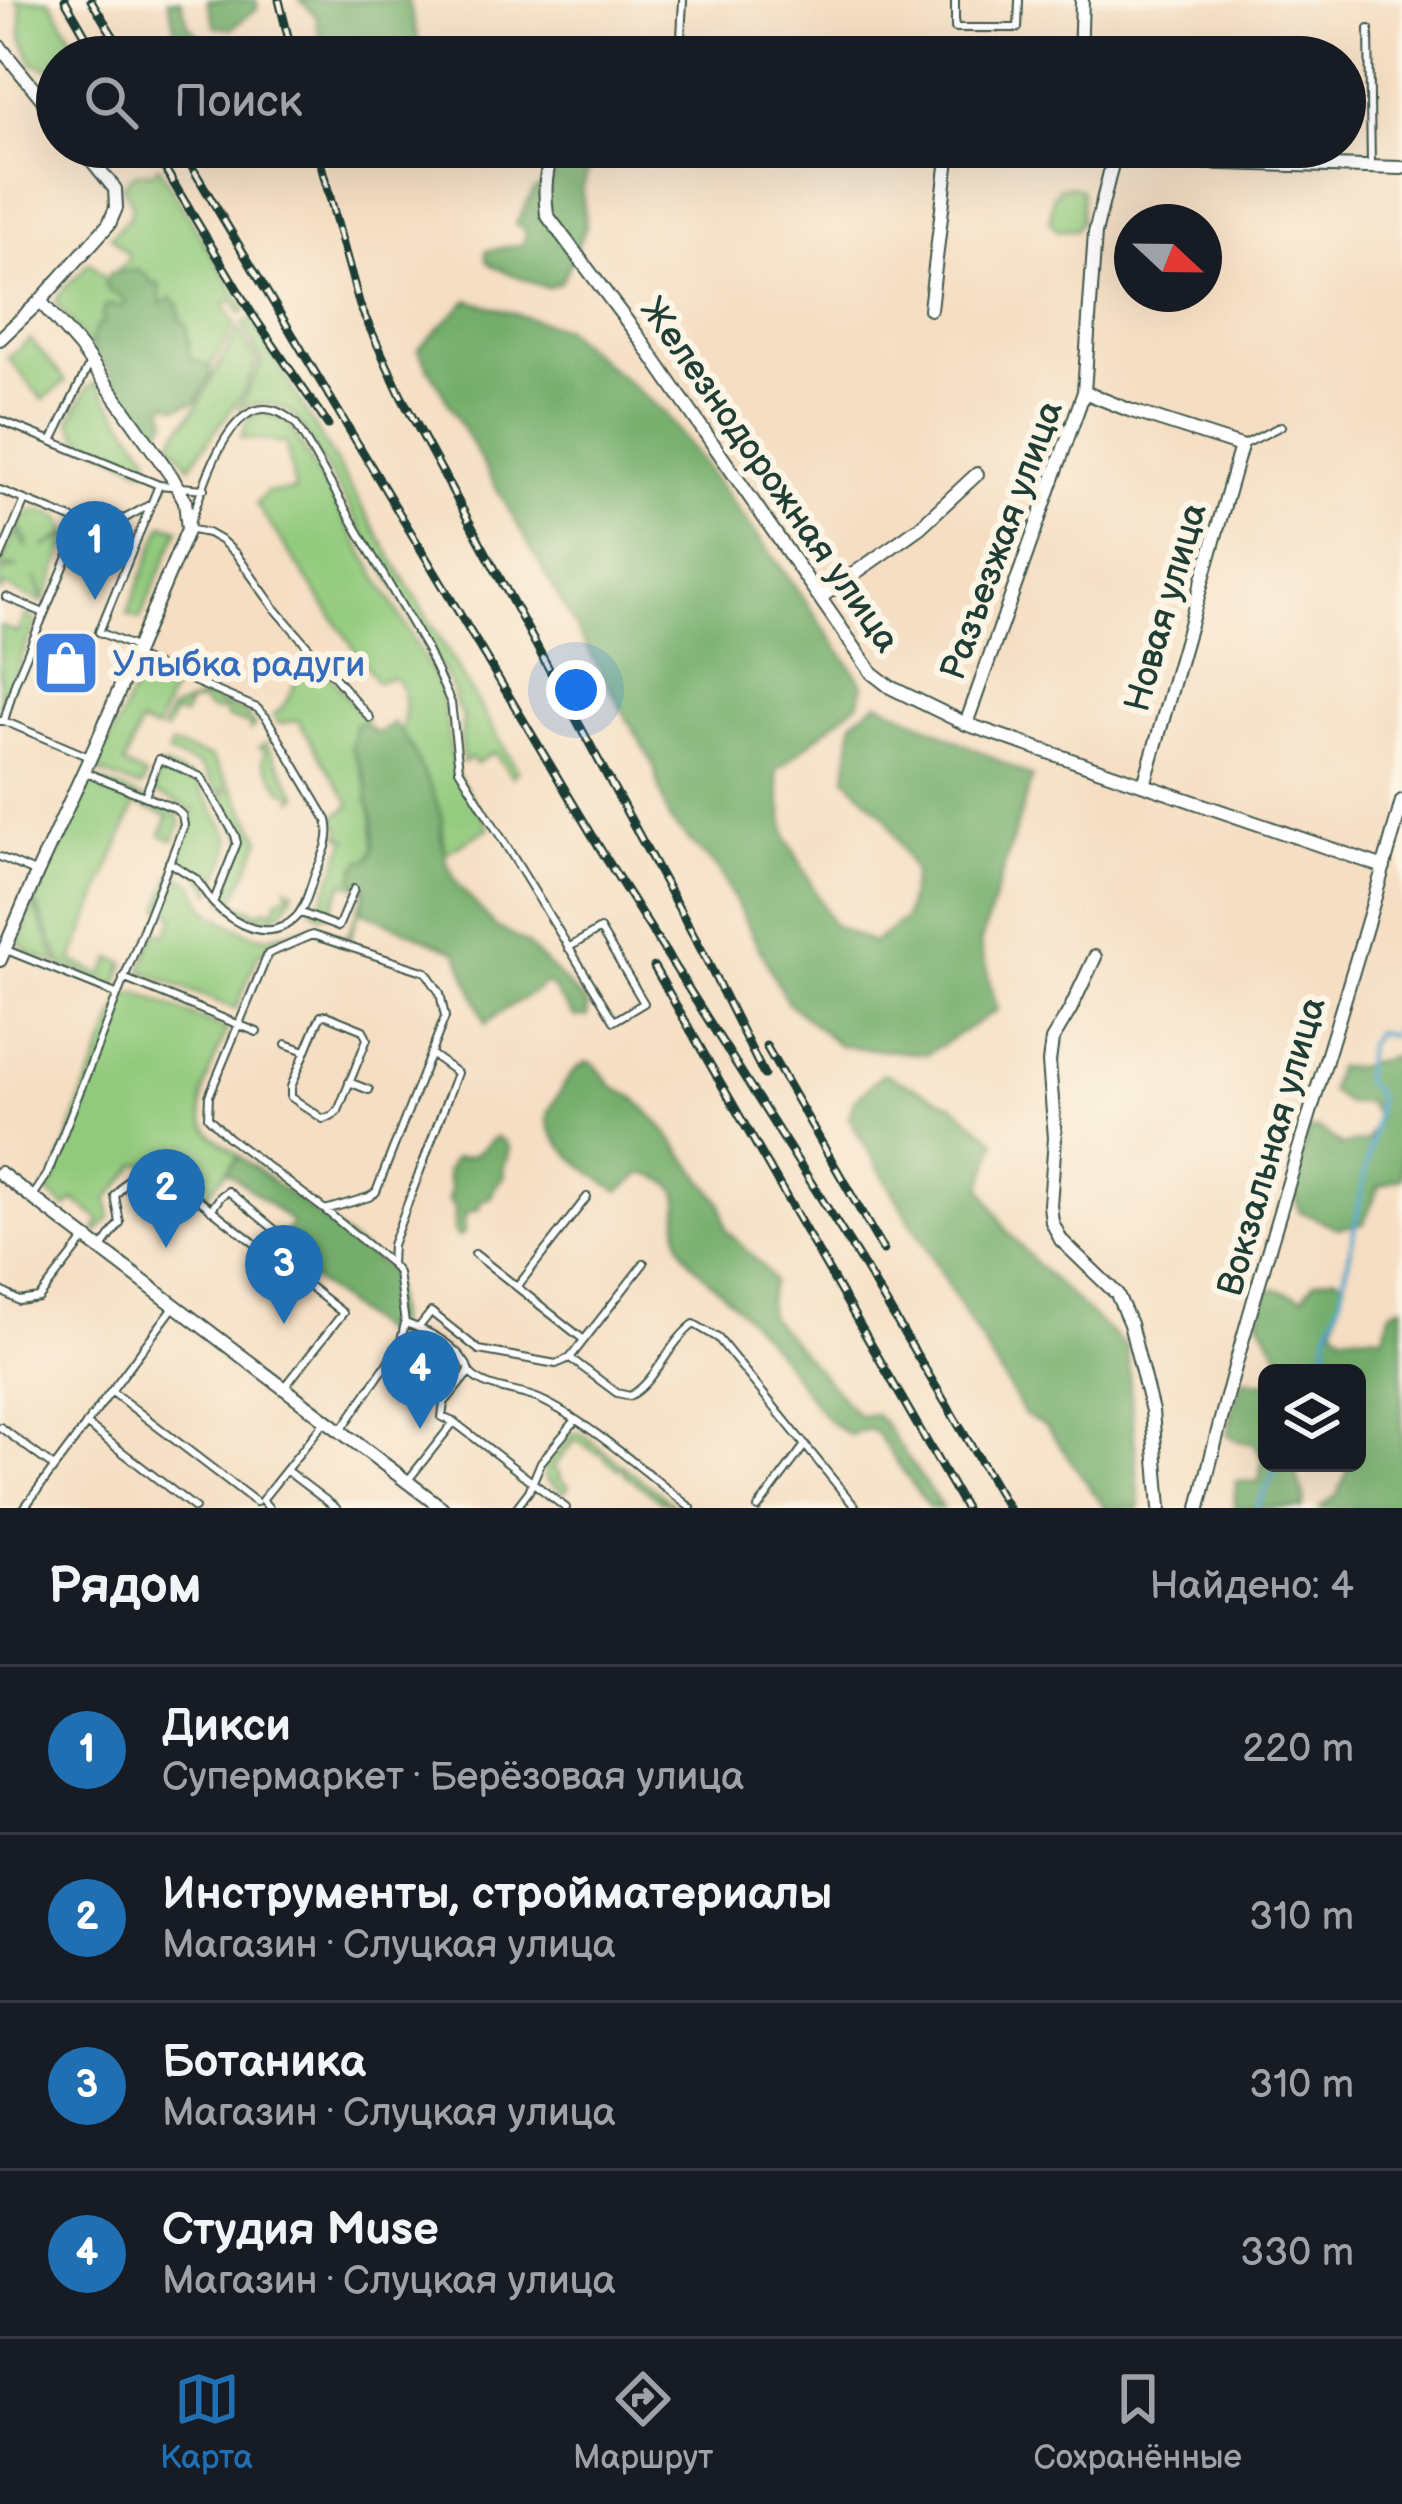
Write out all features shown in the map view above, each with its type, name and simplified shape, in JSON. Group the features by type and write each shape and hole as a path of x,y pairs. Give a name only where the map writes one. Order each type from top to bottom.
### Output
{"street":[{"path":"1081,36 1082,0"},
{"path":"0,47 36,91"},
{"path":"1366,167 1402,168"},
{"path":"0,339 109,224 116,198 99,168"},
{"name":"Железнодорожная улица","path":"547,168 547,214 638,336 872,673 890,687 966,724 1384,867"},
{"path":"930,309 947,168"},
{"name":"Разъезжая улица","path":"966,724 1084,392 1095,233 1111,168"},
{"path":"2,955 188,529 178,488 154,450 40,301"},
{"path":"1084,392 1241,446"},
{"name":"Новая улица","path":"1144,785 1241,446"},
{"path":"821,597 920,527 976,474"},
{"name":"Вокзальная улица","path":"1199,1508 1402,801"},
{"path":"1095,957 1052,1040 1052,1222 1061,1240 1117,1294 1130,1324 1152,1412 1160,1508"},
{"path":"0,1173 439,1507"}],"lane":[{"path":"681,36 683,0"},
{"path":"955,0 955,28 1018,28 1018,0"},
{"path":"1369,29 1370,167"},
{"path":"52,441 90,362"},
{"path":"370,718 273,606 236,554 208,533 188,529 218,452 238,420 252,409 272,408 296,424 427,650 451,703 459,769 568,948 614,1022 644,1004 600,928 568,948"},
{"path":"0,420 159,485 204,489"},
{"path":"1241,446 1281,426"},
{"path":"159,485 99,632 256,708 266,717 327,820 331,835 300,912 274,930 253,929 226,915 196,880 169,862"},
{"path":"0,490 84,524"},
{"path":"0,558 25,500"},
{"path":"91,758 2,721 84,524 93,512 124,519 151,504"},
{"path":"6,597 44,614"},
{"path":"145,796 160,759 194,772 206,784 237,843 213,902"},
{"path":"33,1196 47,1175 184,825 182,814 84,771"},
{"path":"0,857 37,873"},
{"path":"300,912 338,927 354,889"},
{"path":"325,1210 376,1192 445,1016 440,993 426,972 312,935 268,954 209,1096 208,1117 398,1273 405,1323 400,1345 340,1431"},
{"path":"2,955 116,994"},
{"path":"123,978 256,1032"},
{"path":"321,1016 363,1030 367,1039 349,1082 331,1117 316,1116 291,1097 321,1016"},
{"path":"286,1044 305,1051"},
{"path":"391,1264 392,1245 457,1073 431,1054"},
{"path":"349,1082 369,1090"},
{"path":"101,1249 120,1223 115,1196 141,1168 159,1170 343,1313 284,1388"},
{"path":"211,1210 228,1191 274,1229 274,1238 264,1251"},
{"path":"517,1287 587,1196"},
{"path":"0,1290 19,1301 39,1298 86,1237"},
{"path":"475,1254 584,1340"},
{"path":"419,1328 431,1312 479,1351 556,1364 570,1358 644,1262"},
{"path":"24,1508 176,1305"},
{"path":"405,1323 461,1358 469,1372 500,1388 535,1396 575,1421 691,1508"},
{"path":"570,1358 617,1393 630,1396 682,1333 694,1324 703,1328 718,1338 856,1508"},
{"path":"400,1345 415,1357"},
{"path":"469,1372 444,1402 442,1417 566,1508"},
{"path":"111,1391 255,1505 269,1508"},
{"path":"255,1505 326,1420"},
{"path":"516,1508 541,1462 575,1421"},
{"path":"406,1481 454,1422"},
{"path":"86,1424 195,1508"},
{"path":"0,1427 54,1467"},
{"path":"758,1508 805,1445"},
{"path":"286,1471 336,1508"}],"green space":[{"path":"16,0 50,0 71,36 36,36 36,65 21,35 21,5"},
{"path":"168,0 181,0 188,24 200,36 177,36"},
{"path":"207,0 256,0 258,8 231,29 215,27"},
{"path":"300,0 408,0 417,36 319,36 316,16"},
{"path":"159,168 246,310 241,314 232,300 224,304 235,325 211,367 189,358 185,326 161,305 159,285 116,271 128,261 127,253 111,236 132,207 122,185 136,173"},
{"path":"555,168 589,168 582,190 586,227 561,282 546,288 495,267 486,260 486,251 524,244 526,230 516,224 534,190 553,178"},
{"path":"1058,188 1082,191 1081,221 1075,230 1057,230 1050,222 1053,197"},
{"path":"88,263 105,285 127,301 92,337 93,352 56,302"},
{"path":"138,270 159,285 161,304 171,298 179,306 180,320 187,327 189,358 211,367 196,402 177,407 167,403 164,426 152,433 122,399 108,369 93,352 92,337 103,323 105,307 122,307 126,301 109,292 105,285 109,273"},
{"path":"468,300 562,328 664,412 863,684 859,702 776,771 786,836 833,925 873,943 905,919 914,872 886,817 846,778 853,721 878,702 1032,777 980,944 997,1010 927,1054 840,1046 787,1002 719,870 669,820 653,764 418,349"},
{"path":"251,319 518,771 512,777 494,752 475,764 471,758 463,763 463,717 451,685 301,424 273,405 239,408 262,363 242,324"},
{"path":"238,330 257,363 243,393 190,466 175,447 166,447 198,405"},
{"path":"30,339 66,381 43,400 8,358"},
{"path":"96,383 148,454 149,468 79,437 70,421 87,388"},
{"path":"259,413 289,424 440,686 454,769 489,828 445,853 433,792 401,732 405,710 401,689 393,677 377,682 256,504 267,492 295,491 286,443 241,438 249,417"},
{"path":"32,511 60,517 68,533 43,547 69,536 45,600 36,578 42,603 4,586 0,594 0,572 18,566 0,567 17,529 26,546 19,526"},
{"path":"163,524 179,529 140,619 127,614"},
{"path":"26,615 36,622 0,710 0,626 18,633"},
{"path":"309,658 313,663 316,660 367,720 355,726 354,743 370,798 374,846 367,889 349,941 309,927 347,938 366,890 344,882 329,913 321,916 312,909 311,902 322,902 347,839 340,836 334,817 351,805 298,720 278,724 273,716 285,704"},
{"path":"142,669 176,681 156,730 140,724 124,765 145,776 139,787 94,767"},
{"path":"204,697 246,714 255,726 250,730 250,725 201,701 189,704 183,716 174,713 166,731 162,729 170,711"},
{"path":"358,723 377,734 394,723 433,792 448,865 458,885 495,926 525,943 588,1005 587,1017 574,1017 550,985 544,984 486,1024 457,952 361,911 367,889 354,880 355,870 369,859 375,839 366,781 351,748"},
{"path":"266,743 298,796 293,800 293,794 283,791 263,761 265,750 259,747"},
{"path":"171,745 211,757 230,785 218,792 201,767 168,754"},
{"path":"163,766 195,779 230,837 229,852 211,893 200,874 177,860 194,810 156,793"},
{"path":"89,781 173,810 181,821 174,840 161,835 168,816 135,804 72,961 103,975 112,958 125,963 116,987 63,966 35,900"},
{"path":"233,788 261,839 233,902 260,913 265,908 273,911 279,898 288,894 287,887 294,890 287,905 271,917 240,912 223,899 245,841 220,795"},
{"path":"176,874 195,885 211,914 250,934 268,937 305,928 277,939 258,955 236,1009 144,972 142,967 156,931 167,935 175,915 160,908"},
{"path":"34,905 58,964 31,954 18,943"},
{"path":"138,993 227,1030 208,1076 202,1112 210,1132 239,1156 204,1198 160,1164 138,1164 108,1199 110,1218 97,1233 100,1220 74,1200 66,1208 45,1191 53,1185 124,996"},
{"path":"1402,1054 1402,1178 1379,1187 1363,1224 1338,1228 1299,1211 1292,1185 1309,1130 1320,1129 1341,1146 1367,1141 1377,1119 1368,1102 1347,1103 1330,1091 1336,1067 1358,1067"},
{"path":"588,1062 614,1088 634,1097 664,1129 721,1203 726,1230 773,1281 769,1316 859,1416 874,1414 883,1422 942,1508 929,1508 877,1434 869,1429 851,1435 830,1422 758,1330 691,1261 681,1246 678,1194 672,1186 643,1173 619,1191 563,1148 549,1126 548,1115 569,1077"},
{"path":"884,1073 955,1106 996,1141 982,1187 1006,1230 1127,1348 1140,1508 1105,1508 1046,1426 1025,1415 849,1118 854,1100"},
{"path":"496,1137 509,1149 505,1176 479,1209 465,1214 464,1233 458,1237 446,1173 454,1158 474,1154"},
{"path":"239,1156 390,1271 396,1319 391,1341 277,1251 278,1241 293,1223 227,1171"},
{"path":"1335,1276 1345,1282 1334,1326 1342,1334 1384,1335 1391,1311 1402,1306 1402,1508 1320,1508 1337,1495 1347,1472 1366,1472 1366,1364 1278,1364 1280,1356 1259,1319 1267,1291 1303,1297 1315,1281"},
{"path":"1244,1379 1258,1382 1258,1451 1255,1444 1227,1434"},
{"path":"573,1433 582,1434 678,1508 662,1502 602,1452 575,1440 553,1468 569,1486 564,1492 546,1479 544,1469"},
{"path":"1260,1472 1296,1472 1303,1508 1234,1508 1236,1481 1259,1482"}],"waterway":[{"path":"1324,1364 1375,1123 1378,1096 1364,1080 1367,1046 1376,1032 1392,1035 1402,1017"},
{"path":"1256,1508 1275,1472"}],"railway":[{"path":"65,0 86,36"},
{"path":"91,0 113,36"},
{"path":"279,0 288,36"},
{"path":"165,168 252,314 328,425"},
{"path":"193,168 604,855 862,1263 1008,1508"},
{"path":"322,168 360,306 401,396 702,951 764,1075"},
{"path":"654,967 965,1508"},
{"path":"766,1046 883,1250"}],"place":[{"name":"Дикси","path":"95,600"},
{"name":"Улыбка радуги","path":"66,663"},
{"name":"Инструменты, стройматериалы","path":"166,1248"},
{"name":"Ботаника","path":"284,1324"},
{"name":"Студия Muse","path":"420,1429"}]}
